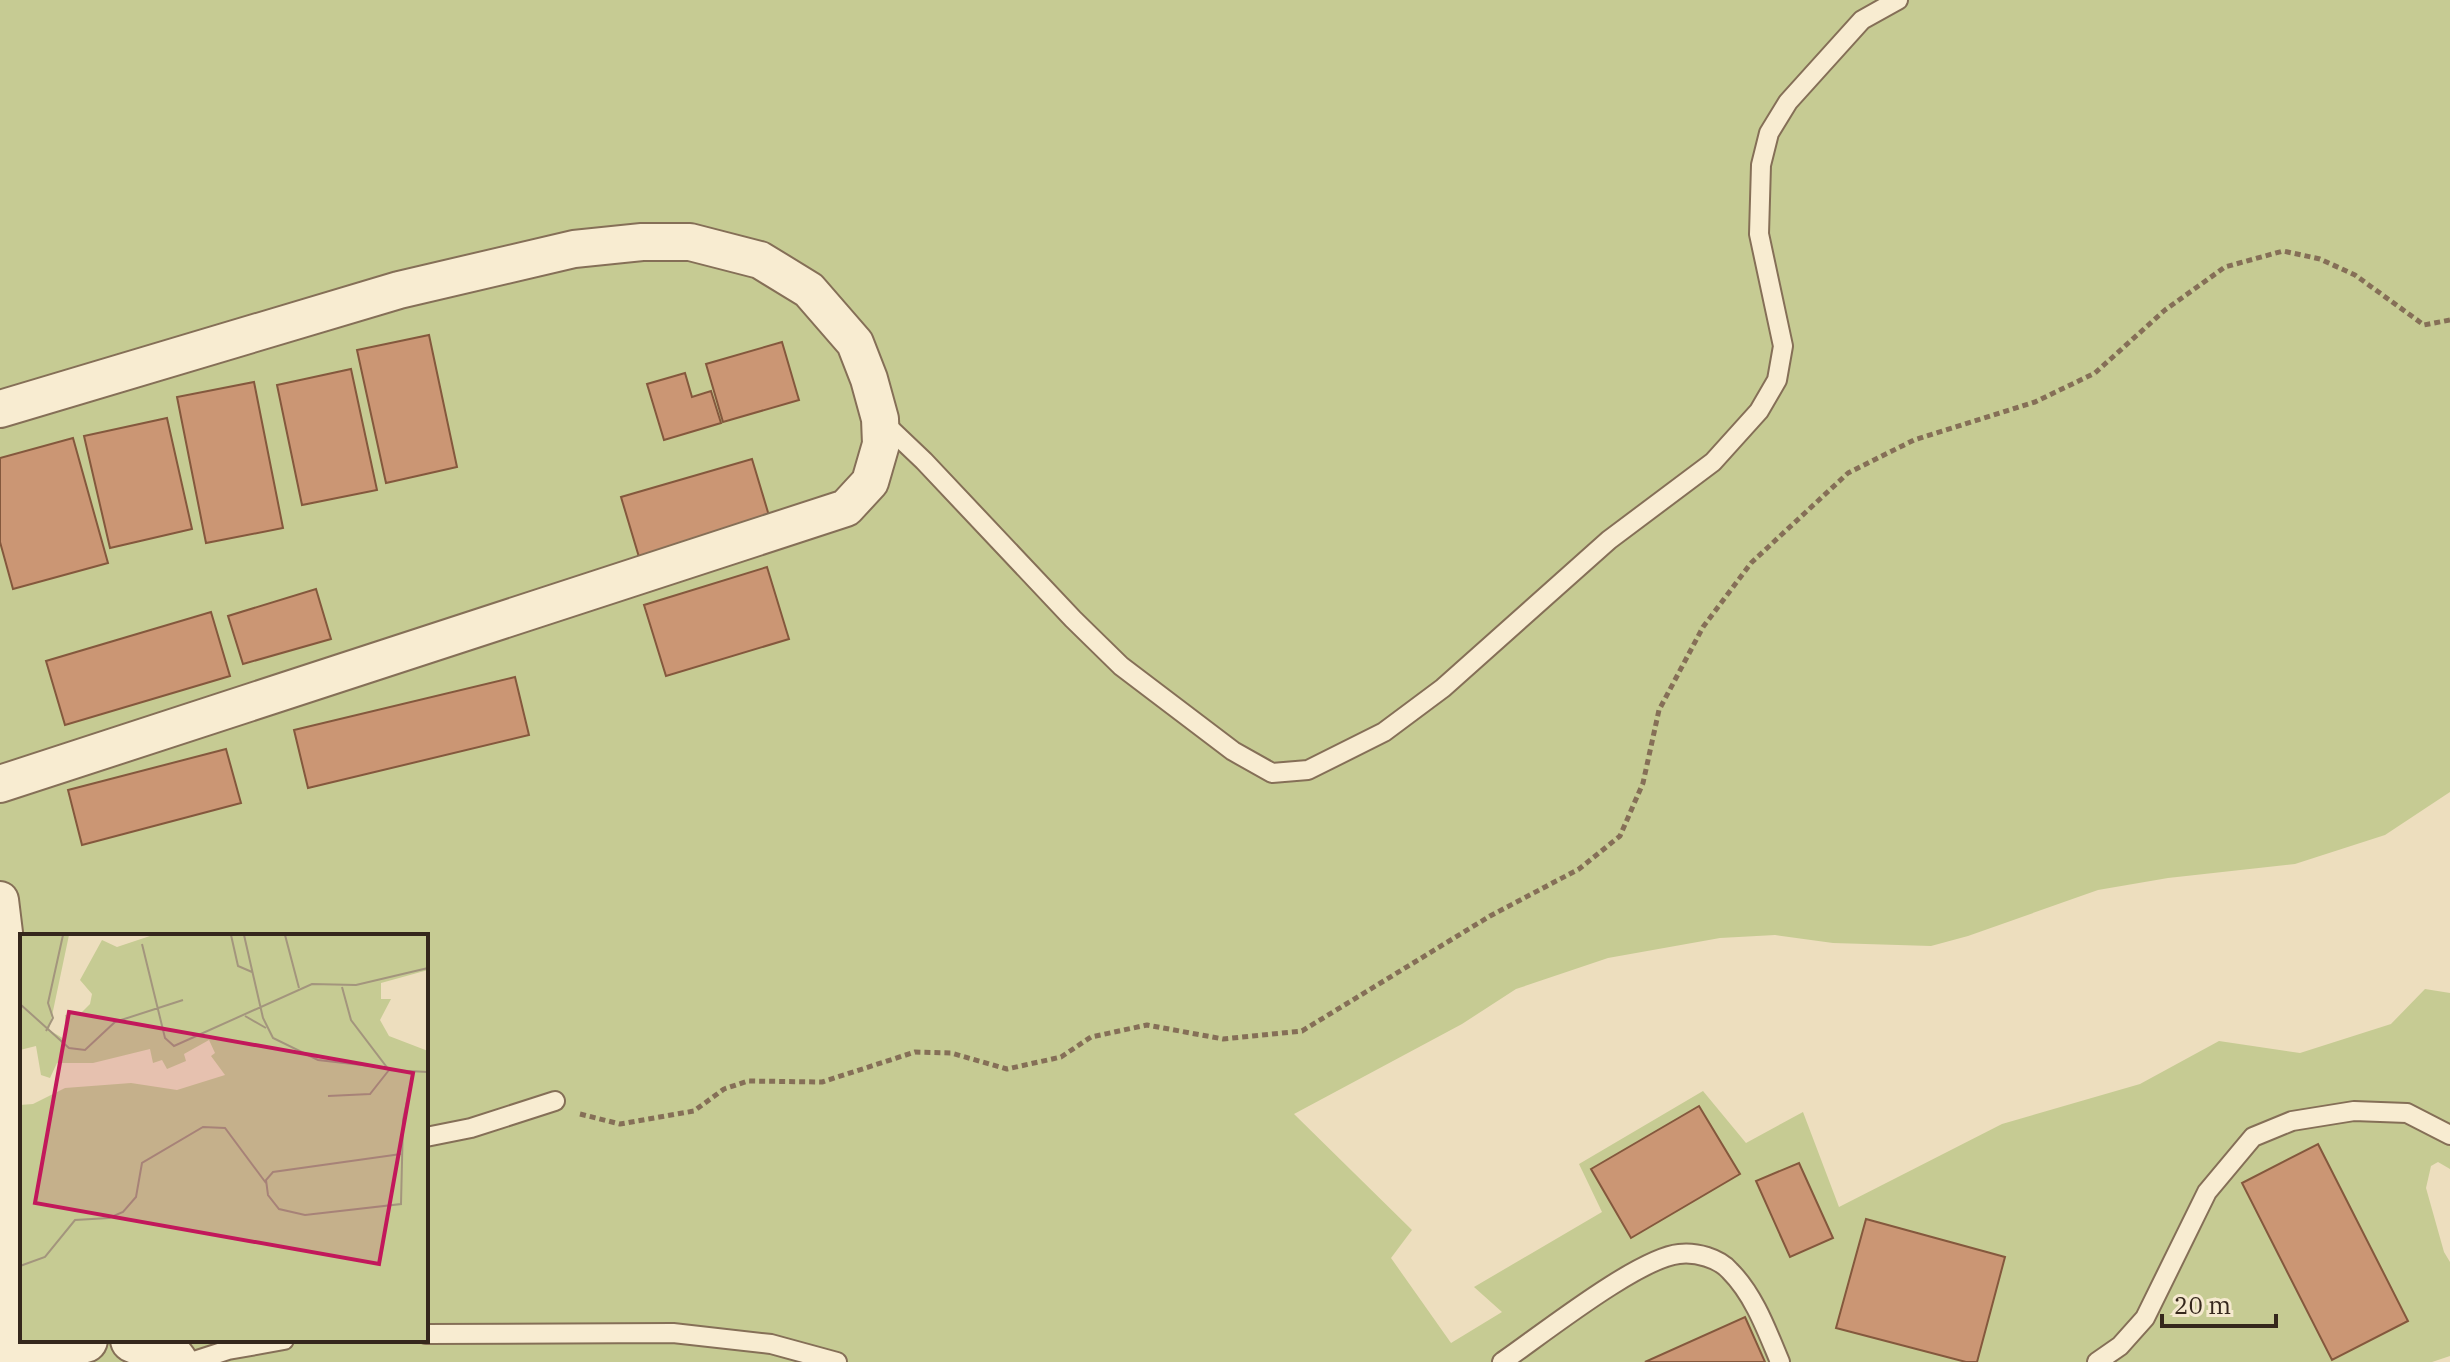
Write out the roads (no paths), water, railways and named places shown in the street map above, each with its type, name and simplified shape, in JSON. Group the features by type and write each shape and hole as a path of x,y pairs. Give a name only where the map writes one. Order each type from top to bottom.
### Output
{"street":[{"path":"0,409 414,286 574,249 642,242 690,242 760,260 809,290 855,343 880,419 881,444 870,482 846,508 0,784"},
{"path":"0,900 15,1023 1,1361 77,1342"}],"lane":[{"path":"880,419 1121,666 1233,751 1272,773 1308,770 1384,732 1443,688 1609,540 1713,462 1759,411 1777,380 1783,346 1759,234 1761,165 1769,133 1788,102 1862,20 1898,0"},
{"path":"428,1137 471,1128 555,1101"},
{"path":"2097,1362 2120,1346 2145,1318 2207,1192 2253,1137 2292,1121 2354,1111 2407,1113 2450,1135"},
{"path":"1502,1362 1647,1264 1679,1254 1707,1257 1729,1269 1752,1299 1780,1362"},
{"path":"428,1334 673,1333 771,1344 837,1362"},
{"path":"169,1351 228,1350 273,1342"}]}
